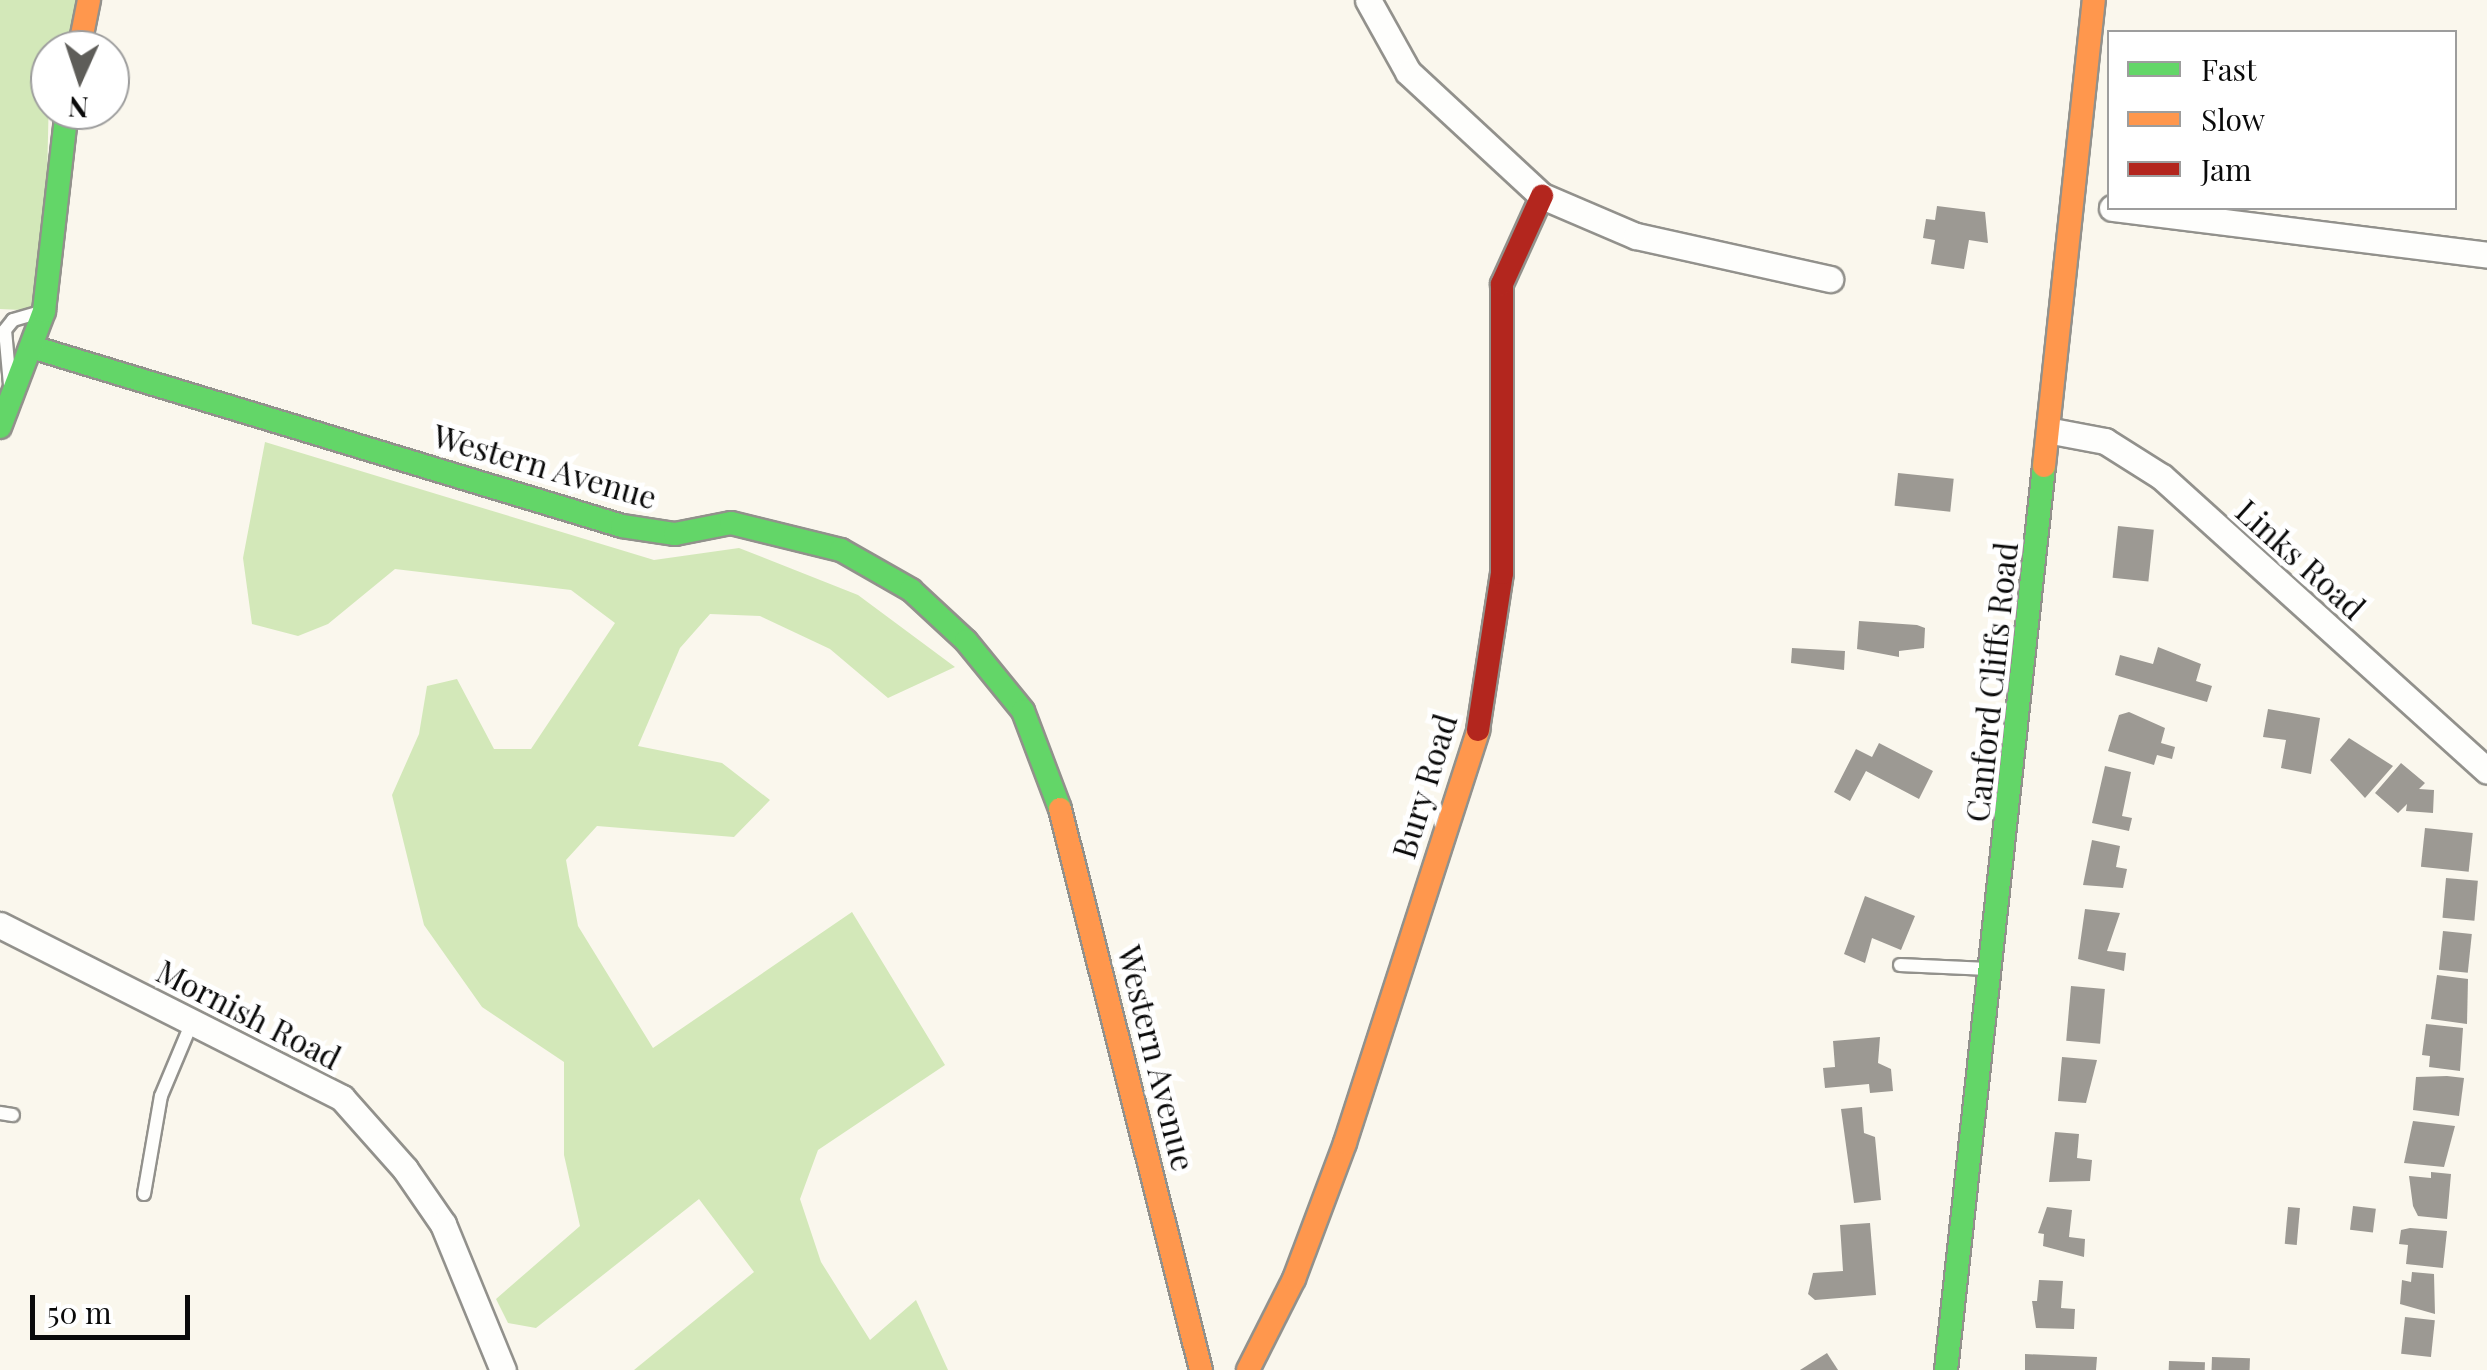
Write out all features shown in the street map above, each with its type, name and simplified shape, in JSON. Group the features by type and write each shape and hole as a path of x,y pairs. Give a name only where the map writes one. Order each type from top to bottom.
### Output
{"street":[{"path":"83,30 89,0"},
{"path":"1368,0 1408,72 1542,196 1636,236 1830,279"},
{"name":"Canford Cliffs Road","path":"1946,1370 2052,431 2070,202 2094,0"},
{"path":"0,426 35,348 44,311 65,130"},
{"name":"Bury Road","path":"1248,1370 1294,1278 1345,1143 1474,756 1502,573 1502,284 1542,196"},
{"path":"2070,202 2107,207"},
{"path":"2135,210 2487,254"},
{"name":"Western Avenue","path":"35,348 622,526 675,534 731,522 790,535 840,550 911,590 966,641 1023,711 1052,780 1201,1370"},
{"name":"Links Road","path":"2052,431 2105,440 2162,476 2487,771"},
{"name":"Mornish Road","path":"0,925 342,1098 405,1169 443,1224 503,1370"}],"lane":[{"path":"13,397 2,352 5,330 14,320 44,311"},
{"path":"1900,966 1991,969"},
{"path":"144,1194 161,1096 194,1020"}],"green space":[{"path":"0,0 89,0 83,30 30,30 30,130 48,130 44,311 0,309"},
{"path":"265,442 654,560 739,548 858,595 955,667 888,698 830,649 760,616 710,614 680,648 638,746 722,763 770,800 734,837 597,826 566,860 578,926 653,1048 852,912 945,1065 818,1150 800,1199 821,1262 870,1340 916,1300 948,1370 634,1370 754,1272 699,1199 536,1328 508,1323 496,1299 580,1226 564,1155 564,1062 482,1007 424,925 392,795 419,734 427,686 457,679 494,749 531,749 615,623 571,590 395,569 328,624 298,636 252,624 243,558"}],"building":[{"path":"1937,206 1985,212 1988,243 1969,240 1964,269 1931,264 1935,240 1923,238 1926,219 1935,220"},
{"path":"1898,473 1954,479 1950,512 1895,506"},
{"path":"2118,526 2154,530 2148,581 2113,578"},
{"path":"1859,621 1925,628 1924,648 1899,651 1899,657 1857,649"},
{"path":"2158,647 2201,664 2196,681 2212,686 2207,702 2115,675 2120,655 2153,664"},
{"path":"1792,648 1845,651 1844,670 1791,663"},
{"path":"2268,709 2320,718 2311,774 2281,768 2286,740 2263,737"},
{"path":"2129,712 2165,728 2161,743 2175,747 2172,759 2157,755 2154,765 2108,751 2119,715"},
{"path":"2349,738 2393,766 2365,798 2330,760"},
{"path":"1879,743 1933,771 1919,799 1866,771 1850,801 1834,792 1856,749 1872,757"},
{"path":"2401,763 2425,783 2419,789 2434,790 2433,813 2406,811 2407,804 2398,813 2375,793"},
{"path":"2105,766 2131,772 2122,816 2132,818 2129,831 2092,823"},
{"path":"2425,828 2473,833 2469,872 2421,867"},
{"path":"2092,840 2120,846 2116,867 2127,869 2123,888 2083,885"},
{"path":"2446,878 2478,881 2474,921 2443,918"},
{"path":"1865,896 1915,916 1901,950 1872,938 1865,963 1844,954"},
{"path":"2085,909 2120,913 2107,951 2126,953 2124,971 2078,959"},
{"path":"2443,931 2472,934 2468,973 2439,970"},
{"path":"2437,975 2468,979 2467,1024 2431,1019"},
{"path":"2071,986 2105,989 2100,1044 2066,1041"},
{"path":"2426,1024 2463,1028 2460,1071 2429,1067 2430,1056 2422,1055"},
{"path":"1880,1037 1878,1063 1891,1069 1893,1091 1870,1093 1869,1084 1825,1088 1823,1068 1835,1067 1833,1041"},
{"path":"2062,1057 2097,1060 2086,1103 2058,1101"},
{"path":"2416,1077 2464,1078 2459,1116 2413,1110"},
{"path":"1862,1107 1864,1133 1875,1137 1881,1200 1854,1203 1841,1109"},
{"path":"2413,1121 2455,1126 2444,1167 2404,1163"},
{"path":"2055,1132 2079,1134 2077,1158 2092,1160 2090,1181 2049,1182"},
{"path":"2431,1172 2451,1174 2447,1219 2418,1216 2413,1206 2409,1176 2431,1178"},
{"path":"2353,1206 2376,1209 2373,1233 2350,1230"},
{"path":"2047,1207 2072,1210 2069,1237 2085,1239 2084,1257 2043,1246 2044,1234 2038,1233"},
{"path":"2288,1207 2300,1208 2297,1245 2285,1244"},
{"path":"1870,1223 1876,1295 1815,1300 1808,1294 1813,1273 1843,1271 1840,1225"},
{"path":"2401,1230 2447,1231 2443,1268 2406,1264 2408,1245 2399,1244"},
{"path":"2412,1272 2434,1274 2435,1314 2400,1304 2402,1280 2411,1282"},
{"path":"2039,1280 2063,1281 2061,1308 2075,1309 2074,1329 2036,1328 2032,1301 2037,1301"},
{"path":"2405,1317 2435,1320 2431,1357 2401,1354"},
{"path":"1827,1353 1838,1370 1800,1370"},
{"path":"2025,1354 2097,1357 2096,1370 2025,1370"},
{"path":"2212,1357 2250,1358 2250,1370 2212,1370"},
{"path":"2169,1361 2205,1362 2205,1370 2169,1370"}],"traffic: fast":[{"path":"0,427 44,311 65,130"},
{"path":"35,348 622,526 675,534 731,523 841,550 911,590 966,641 1023,711 1060,809"},
{"path":"1946,1370 2044,466"}],"traffic: slow":[{"path":"83,30 89,0"},
{"path":"2044,466 2094,0"},
{"path":"1248,1370 1294,1279 1345,1143 1478,730"},
{"path":"1060,809 1201,1370"}],"traffic: jam":[{"path":"1478,730 1502,573 1502,284 1542,196"}]}
